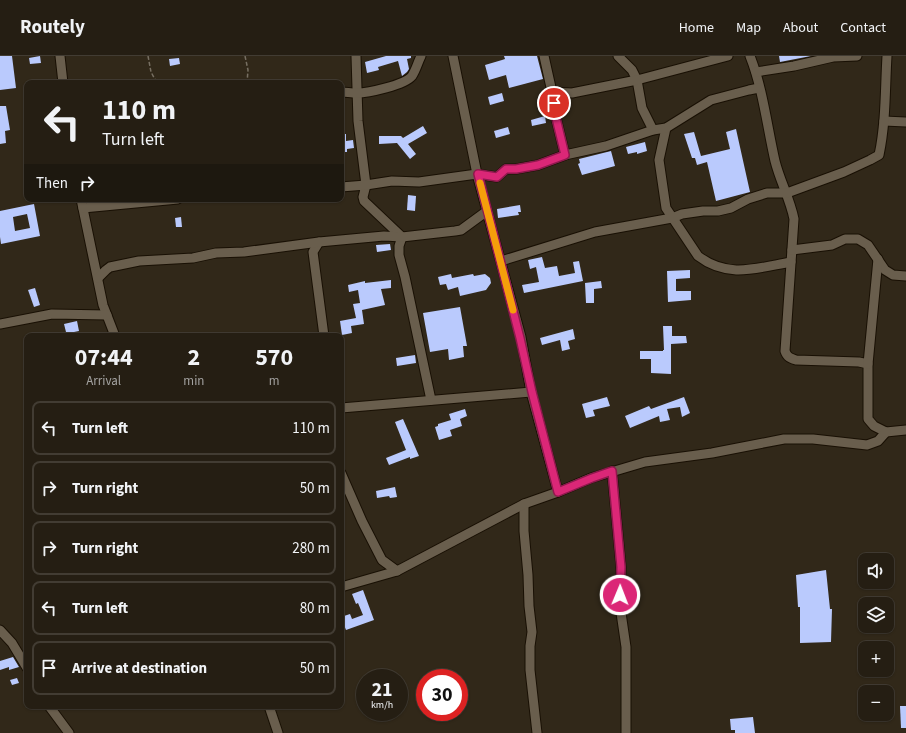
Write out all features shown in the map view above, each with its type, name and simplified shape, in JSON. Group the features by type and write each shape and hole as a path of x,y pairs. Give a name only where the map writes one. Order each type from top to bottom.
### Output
{"street":[{"path":"60,56 63,80"},
{"path":"356,56 358,121 366,185 363,197 364,201 402,236"},
{"path":"344,92 358,93 390,87 406,81 412,75 421,56"},
{"path":"453,56 478,174 558,492"},
{"path":"544,56 555,114 565,155"},
{"path":"618,56 632,70 637,80 642,108 653,130"},
{"path":"552,92 572,93 637,80 728,56"},
{"path":"750,56 756,72 775,163 794,219 785,351 786,355 791,359 796,360 859,362 868,364"},
{"path":"756,72 794,66 837,56 857,56"},
{"path":"501,261 595,232 672,218 682,214 703,211 718,211 731,208 767,193 786,193 844,172 870,160 879,154 884,121 887,56"},
{"path":"344,187 392,181 419,182 478,174 497,177 506,169 516,169 538,165 565,155 606,146 653,130 666,128 711,100 759,88"},
{"path":"884,121 906,122"},
{"path":"666,128 659,160 666,208 698,256 706,262 722,269 739,271 791,262"},
{"path":"106,202 82,203 103,305 114,333"},
{"path":"98,278 110,267 139,261 193,258 216,253 244,252 319,242 384,236 455,232 461,230 487,211"},
{"path":"402,236 399,246 399,254 430,400"},
{"path":"792,250 832,245 845,239 858,239 868,245 885,270 894,275 906,276"},
{"path":"319,242 312,252 324,333"},
{"path":"878,259 868,364 868,419 874,426 886,432 906,430"},
{"path":"0,324 52,314 107,315"},
{"path":"344,408 532,392"},
{"path":"344,586 397,570 524,504 612,471 645,462 712,453 784,438 813,439 867,445 878,441 886,432"},
{"path":"612,471 621,567 620,606 626,647 626,733"},
{"path":"344,480 362,521 382,560 397,570"},
{"path":"524,504 524,531 532,632 530,646 530,670 537,733"},
{"path":"0,630 12,643 24,663"},
{"path":"51,709 69,733"},
{"path":"270,709 278,733"}],"path":[{"path":"148,56 151,72 155,80"},
{"path":"245,56 248,70 247,80"}],"building":[{"path":"0,56 12,56 16,88 0,90"},
{"path":"40,56 41,63 30,64 29,58"},
{"path":"386,56 411,56 411,58 407,59 409,69 402,76 398,61 378,67 379,70 367,73 365,62"},
{"path":"504,56 537,56 543,79 509,88 506,75 489,80 485,65 505,59"},
{"path":"779,56 811,56 780,62"},
{"path":"179,58 180,64 170,66 169,59"},
{"path":"502,93 504,101 490,105 488,97"},
{"path":"0,106 6,106 10,130 5,131 6,143 0,144"},
{"path":"545,116 546,123 532,126 531,120"},
{"path":"423,126 427,133 408,144 416,154 410,159 397,143 379,144 379,136 401,136 403,138"},
{"path":"508,127 510,134 496,138 494,131"},
{"path":"736,129 750,192 716,201 707,162 697,165 695,158 692,158 684,134 694,132 701,156 730,149 726,132"},
{"path":"344,134 346,134 346,141 353,140 354,148 347,149 347,152 344,152"},
{"path":"645,142 647,151 637,154 637,152 628,154 626,147"},
{"path":"611,151 615,166 582,175 578,164 580,163 579,159"},
{"path":"408,195 416,196 415,211 407,210"},
{"path":"34,204 40,236 1,244 0,211","holes":["27,214 30,228 15,231 13,217"]},
{"path":"520,205 521,212 518,212 519,215 498,218 497,209"},
{"path":"181,217 182,227 176,227 175,218"},
{"path":"390,244 391,250 377,252 376,245"},
{"path":"542,257 545,268 557,266 559,276 575,273 573,262 579,261 583,281 524,293 522,285 539,282 536,267 530,269 528,260"},
{"path":"690,270 690,278 676,279 676,291 691,291 691,300 668,302 667,271"},
{"path":"451,274 452,278 473,274 474,276 485,274 490,278 491,283 486,290 460,296 458,287 448,290 446,284 440,285 438,277"},
{"path":"391,280 391,288 381,289 385,305 362,310 364,324 351,326 352,333 344,335 344,333 342,333 340,321 356,318 353,304 360,303 358,290 349,292 348,285 365,281 365,283"},
{"path":"601,281 602,288 594,289 594,303 586,303 585,283"},
{"path":"35,288 40,305 34,307 28,290"},
{"path":"460,307 467,346 463,346 464,357 449,360 448,349 430,352 423,313"},
{"path":"77,321 79,331 74,333 66,333 64,324"},
{"path":"663,326 672,326 672,336 686,336 687,343 671,344 671,374 651,373 651,359 640,359 640,351 664,350"},
{"path":"573,329 575,339 568,341 570,349 562,351 560,340 542,345 540,338"},
{"path":"415,355 416,363 397,366 396,358"},
{"path":"607,397 610,406 593,410 595,416 586,418 582,404"},
{"path":"684,397 690,413 682,417 680,407 667,409 670,420 660,422 659,416 630,428 625,416 649,406 651,409"},
{"path":"465,409 467,416 460,419 462,426 450,430 452,436 439,440 435,427 438,426 438,424 451,420 449,414"},
{"path":"403,419 419,456 410,459 410,457 389,465 386,458 406,450 395,422"},
{"path":"395,487 397,497 390,498 389,496 377,498 376,491"},
{"path":"826,570 830,609 832,609 831,642 800,643 800,607 798,607 796,575"},
{"path":"363,590 374,620 346,630 344,625 344,616 350,614 352,619 363,615 352,594"},
{"path":"13,657 19,667 9,670 9,667 0,670 0,661"},
{"path":"17,678 19,683 12,685 10,680"},
{"path":"900,706 906,706 906,728 901,728"},
{"path":"753,717 755,733 735,733 735,730 731,730 730,719"}],"slow traffic":[{"path":"480,183 513,310"}],"route":[{"path":"554,103 555,114 565,155 538,165 516,169 506,169 497,177 478,174 558,492 612,471 621,567 620,595"}]}
